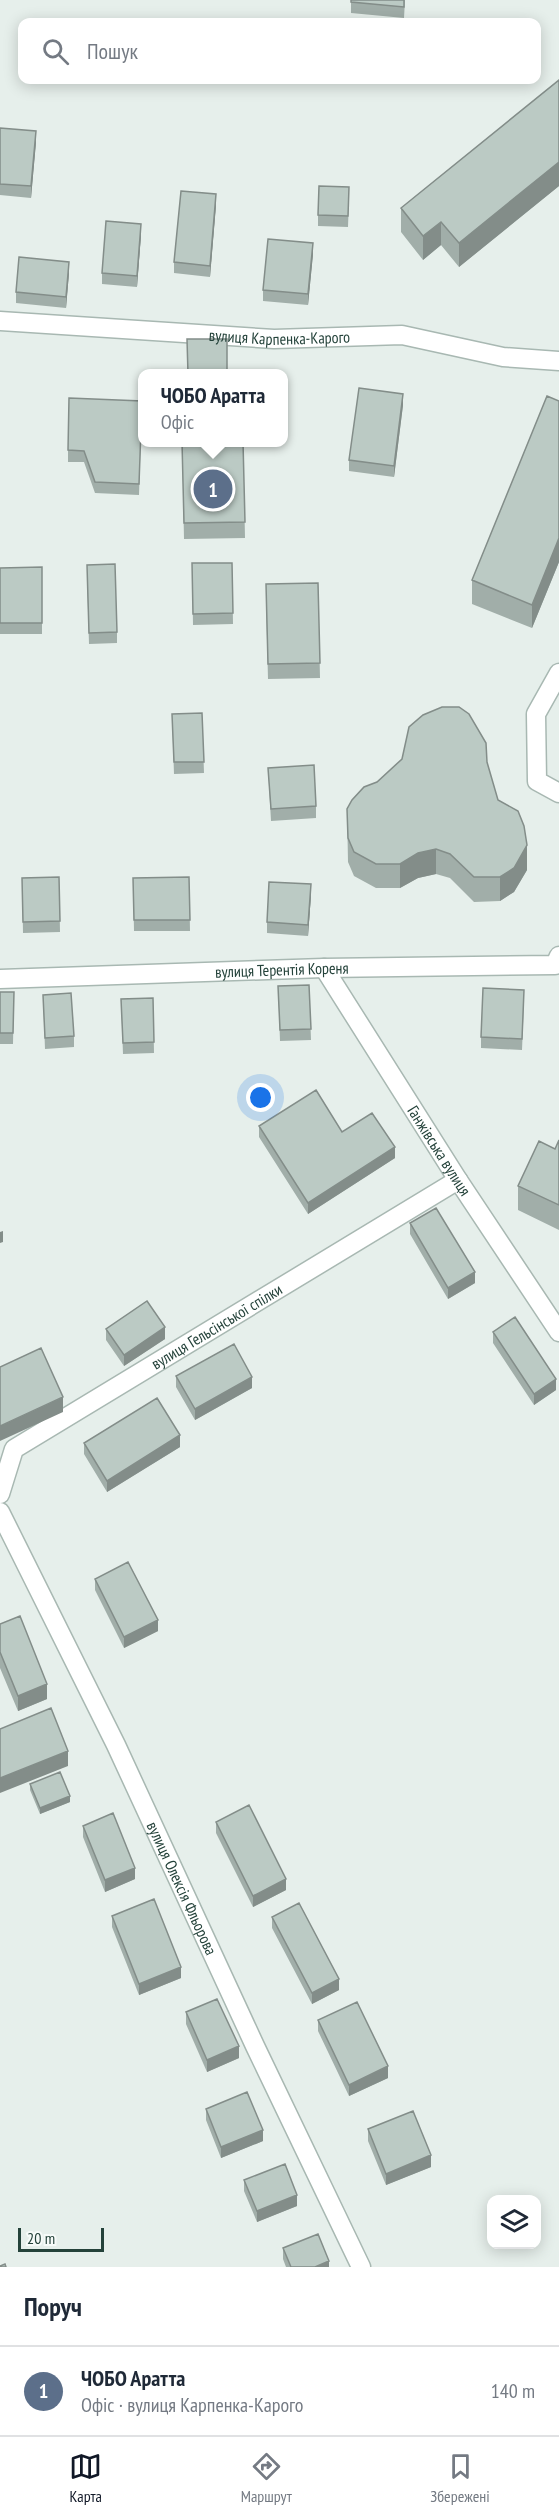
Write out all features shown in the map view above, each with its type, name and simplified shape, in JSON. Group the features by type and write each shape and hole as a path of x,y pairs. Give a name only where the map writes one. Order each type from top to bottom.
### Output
{"street":[{"name":"вулиця Карпенка-Карого","path":"0,321 274,339 402,335 503,357 559,361"},
{"path":"559,673 536,714 537,781 559,794"},
{"name":"вулиця Терентія Кореня","path":"0,979 324,968 555,965 559,956"},
{"name":"Ганжівська вулиця","path":"324,968 458,1180 559,1332"},
{"name":"вулиця Гельсінської спілки","path":"0,1494 14,1449 458,1180"},
{"name":"вулиця Олексія Фльорова","path":"0,1512 116,1745 255,2046 361,2267"}],"building":[{"path":"351,0 404,0 404,7 351,2"},
{"path":"559,80 559,162 459,243 441,222 423,236 401,208"},
{"path":"0,128 36,131 31,186 0,184"},
{"path":"319,186 349,187 348,216 318,215"},
{"path":"181,191 216,194 210,266 174,262"},
{"path":"106,221 141,224 137,276 102,273"},
{"path":"268,239 313,243 308,294 263,290"},
{"path":"19,257 69,262 66,297 16,292"},
{"path":"187,339 227,339 227,369 188,369"},
{"path":"359,388 403,394 394,466 349,460"},
{"path":"547,396 559,401 559,538 532,605 472,580"},
{"path":"69,398 138,401 139,484 95,482 84,451 68,450"},
{"path":"182,447 243,447 245,522 184,523"},
{"path":"192,563 232,563 233,613 193,614"},
{"path":"115,564 117,632 89,633 87,565"},
{"path":"42,567 42,623 0,623 0,568"},
{"path":"318,583 320,663 268,664 266,584"},
{"path":"442,707 459,707 469,714 486,743 487,762 498,800 518,811 524,826 527,845 514,868 500,877 474,877 450,854 436,849 418,853 400,864 376,864 354,852 348,838 347,809 352,800 364,787 377,782 402,759 409,727 423,715"},
{"path":"202,713 204,762 174,762 172,714"},
{"path":"314,765 316,806 271,809 268,768"},
{"path":"59,877 60,921 23,922 22,878"},
{"path":"189,877 190,920 134,920 133,878"},
{"path":"269,882 311,884 308,925 267,922"},
{"path":"309,985 311,1029 280,1030 278,986"},
{"path":"483,988 524,990 522,1039 481,1037"},
{"path":"0,992 14,992 13,1033 0,1033"},
{"path":"71,993 74,1036 45,1038 43,995"},
{"path":"153,998 154,1042 123,1043 121,999"},
{"path":"316,1090 342,1132 372,1113 395,1147 308,1203 259,1126"},
{"path":"559,1140 559,1205 518,1186 539,1141 555,1149"},
{"path":"436,1208 475,1272 448,1288 410,1223"},
{"path":"147,1301 165,1327 124,1355 106,1329"},
{"path":"515,1317 556,1379 534,1394 493,1332"},
{"path":"234,1344 252,1377 195,1409 176,1376"},
{"path":"41,1348 63,1397 0,1426 0,1367"},
{"path":"157,1398 180,1435 107,1481 84,1443"},
{"path":"128,1562 158,1620 124,1637 95,1579"},
{"path":"20,1616 47,1684 18,1696 0,1652 0,1624"},
{"path":"51,1708 68,1751 0,1778 0,1729"},
{"path":"60,1772 70,1796 40,1808 30,1784"},
{"path":"249,1805 286,1879 253,1896 216,1822"},
{"path":"113,1813 135,1868 105,1880 83,1826"},
{"path":"154,1899 181,1967 139,1984 112,1916"},
{"path":"299,1903 339,1979 312,1993 272,1917"},
{"path":"217,1999 239,2046 207,2060 186,2012"},
{"path":"357,2002 388,2066 349,2085 318,2020"},
{"path":"247,2092 263,2130 221,2147 206,2109"},
{"path":"413,2111 431,2155 386,2174 368,2129"},
{"path":"285,2164 297,2195 257,2211 244,2180"},
{"path":"318,2234 329,2261 315,2267 291,2267 283,2248"}],"place":[{"name":"ЧОБО Аратта","path":"213,489"}]}
